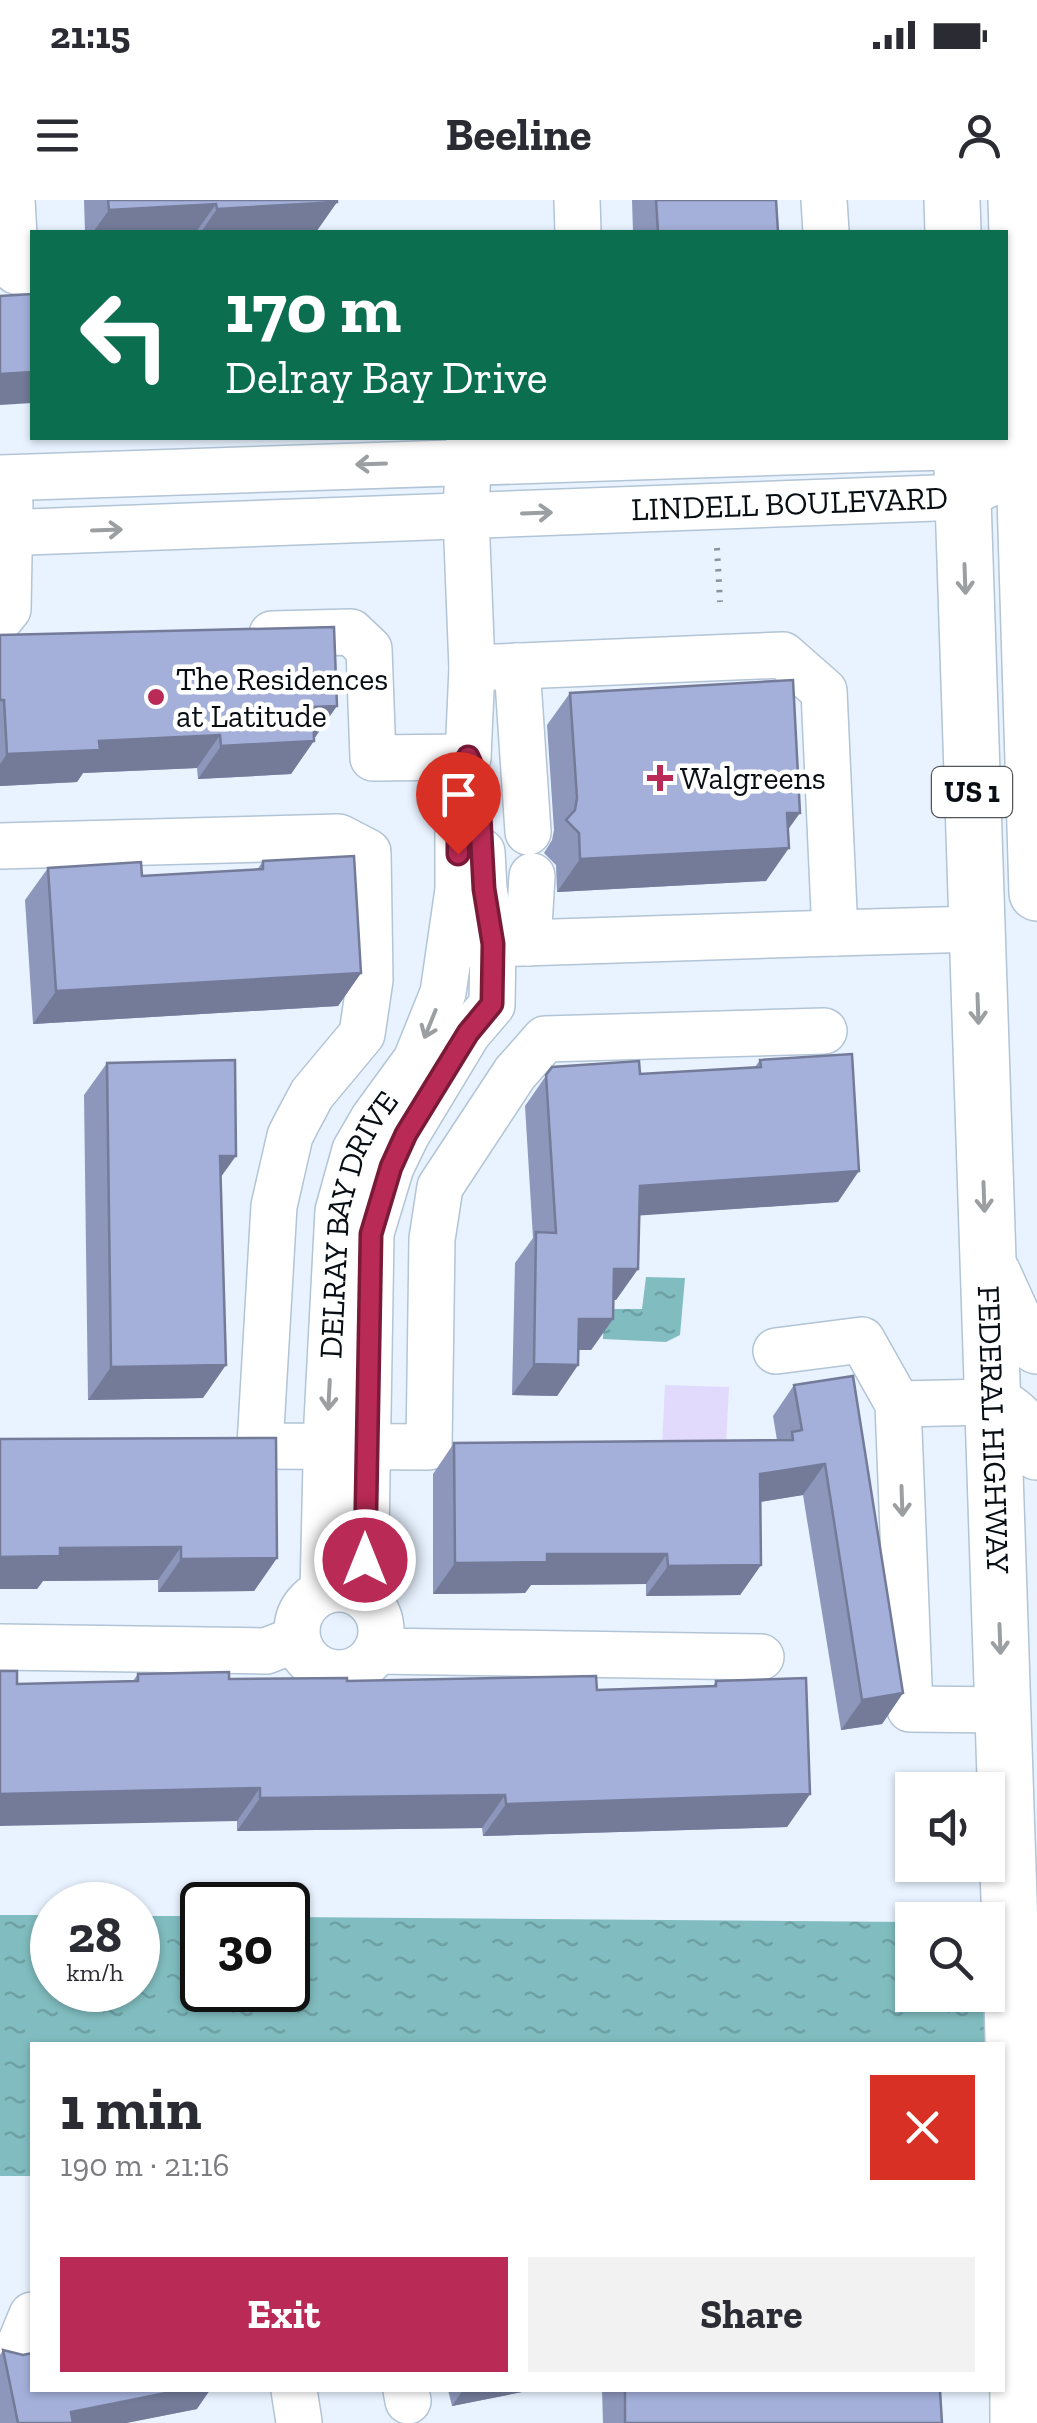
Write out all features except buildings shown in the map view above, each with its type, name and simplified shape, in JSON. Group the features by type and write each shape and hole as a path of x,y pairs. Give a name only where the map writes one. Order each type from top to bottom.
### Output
{"main road":[{"path":"952,200 953,230"},
{"name":"US 1","path":"1023,228 1037,893"},
{"name":"FEDERAL HIGHWAY","path":"961,460 1009,1906 1018,2233 1018,2423"},
{"path":"986,1258 1013,1318 1037,1346"},
{"path":"991,1402 1011,1412 1027,1429 1037,1452"}],"street":[{"path":"12,200 16,271"},
{"path":"577,200 578,230"},
{"path":"824,200 826,230"},
{"name":"LINDELL BOULEVARD","path":"5,478 469,449 961,460 1030,467"},
{"name":"DELRAY BAY DRIVE","path":"376,1651 381,1638 380,1623 344,1595 346,1447 371,1234 373,1159 406,1134 468,1033 492,1004 478,779 468,757 472,668 466,516 469,449"},
{"name":"LINDELL BOULEVARD","path":"5,533 466,516 961,460"},
{"path":"0,619 8,609 5,478"},
{"path":"236,635 351,632 369,650 373,758 468,757"},
{"path":"0,642 44,640"},
{"path":"472,668 783,656 824,691 835,934"},
{"path":"518,666 528,832"},
{"path":"0,846 339,837 368,852 370,980 362,1034 312,1094 296,1124 274,1206 260,1446 429,1447 432,1239 440,1186 516,1073 545,1039 824,1031"},
{"path":"490,944 532,876"},
{"path":"490,944 976,929"},
{"path":"296,1124 440,1186"},
{"path":"776,1351 862,1340 898,1404 910,1709 1002,1710"},
{"path":"898,1404 991,1402"},
{"path":"344,1595 310,1600 296,1625 302,1653 325,1671 354,1670 367,1663 376,1651 761,1657"},
{"path":"0,1647 266,1650 297,1639"},
{"path":"0,2355 17,2351 30,2320"},
{"path":"294,2392 300,2422"}],"path":[{"path":"717,548 720,602"}],"shaded area":[{"path":"665,1385 729,1387 726,1447 662,1445"}],"water":[{"path":"646,1277 685,1278 680,1335 666,1342 603,1339 604,1309 642,1309"},
{"path":"0,1915 30,1915 30,2012 160,2012 160,1916 180,1916 180,2012 310,2012 310,1917 895,1922 895,2012 993,2012 1001,2042 30,2042 30,2176 0,2176"}],"place":[{"name":"The Residences at Latitude","path":"156,697"},
{"name":"Walgreens","path":"660,778"}],"route":[{"path":"365,1560 371,1234 391,1167 406,1134 468,1033 492,1004 495,970 484,889 478,779 468,757 458,780 458,854"}]}
